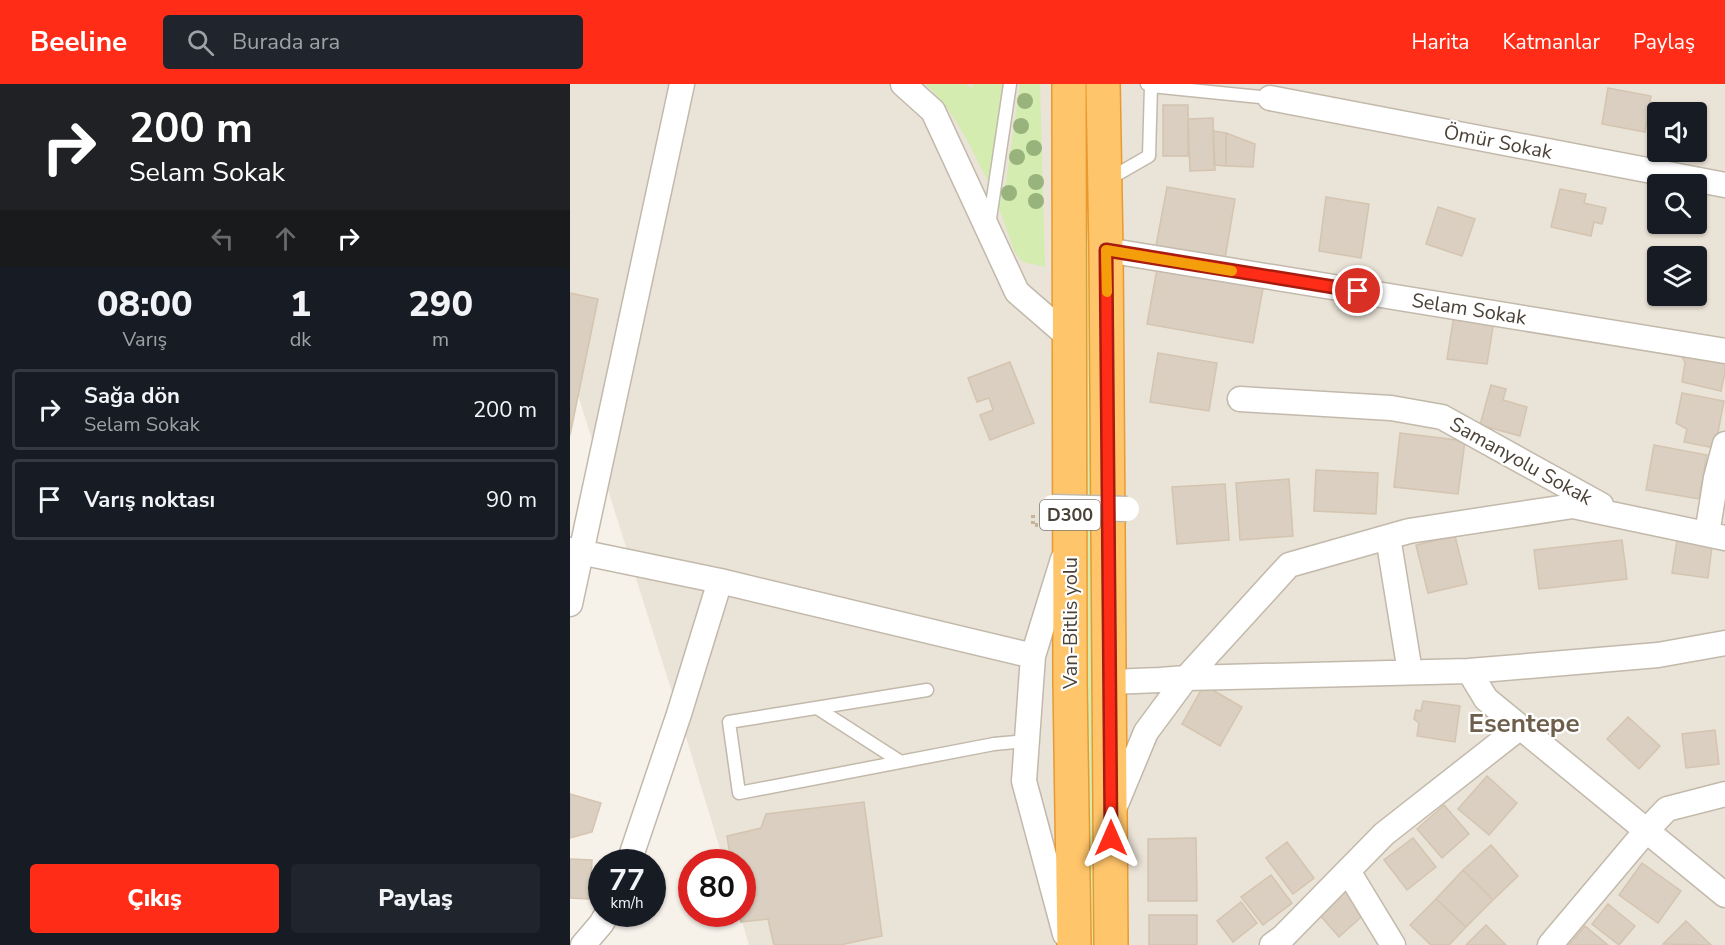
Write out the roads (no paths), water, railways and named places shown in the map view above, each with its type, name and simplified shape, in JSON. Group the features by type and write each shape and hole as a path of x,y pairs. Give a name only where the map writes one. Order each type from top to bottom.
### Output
{"highway":[{"name":"Van-Bitlis yolu","path":"1069,84 1074,945"},
{"name":"Van-Bitlis yolu","path":"1103,84 1111,945"}],"street":[{"path":"570,604 576,551 682,84"},
{"path":"903,84 933,111 1017,292 1070,338"},
{"name":"Ömür Sokak","path":"1270,98 1725,185"},
{"name":"Selam Sokak","path":"1106,250 1725,351"},
{"name":"Samanyolu Sokak","path":"1240,399 1391,408 1442,417 1622,516"},
{"path":"1110,817 1146,732 1186,678 1289,565 1409,531 1573,506 1716,536 1725,444"},
{"path":"1053,507 1127,509"},
{"path":"1068,945 1024,781 1033,656 1070,536"},
{"path":"1388,537 1410,672"},
{"path":"576,551 720,581 1033,656"},
{"path":"632,849 679,714 720,581"},
{"path":"1110,682 1469,671 1658,656 1725,643"},
{"path":"1469,671 1486,699 1519,728 1725,895"},
{"path":"1272,945 1283,938 1384,834 1519,728"},
{"path":"1550,945 1667,809 1725,794"},
{"path":"1348,871 1393,945"},
{"path":"583,945 598,927"}],"lane":[{"path":"989,230 1011,84"},
{"path":"1105,181 1149,156 1149,85 1270,98"},
{"path":"927,690 729,722 739,794 994,744 1027,741"},
{"path":"817,708 901,762"}],"district":[{"name":"Esentepe","path":"1524,723"}]}
